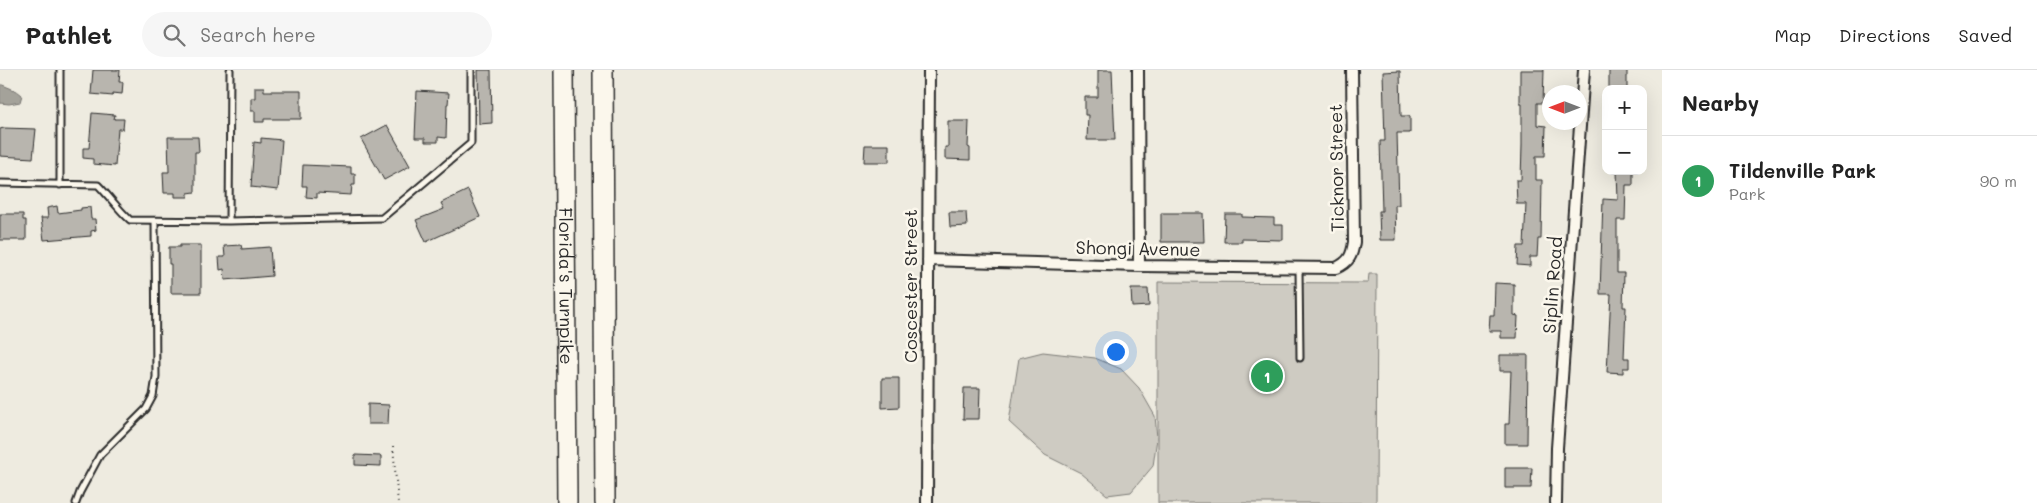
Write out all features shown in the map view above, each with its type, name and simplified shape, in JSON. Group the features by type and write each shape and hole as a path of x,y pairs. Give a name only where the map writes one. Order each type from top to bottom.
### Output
{"highway":[{"name":"Florida's Turnpike","path":"564,70 567,503"},
{"path":"603,70 605,503"}],"street":[{"name":"Coscester Street","path":"927,503 929,70"},
{"path":"1138,70 1139,266"},
{"name":"Ticknor Street","path":"1346,263 1352,254 1354,242 1352,70"},
{"name":"Siplin Road","path":"1556,503 1557,448 1584,70"},
{"name":"Shongi Avenue","path":"928,260 1299,269 1336,268 1346,263"}],"lane":[{"path":"60,70 60,185"},
{"path":"229,221 230,70"},
{"path":"0,183 98,185 115,206 130,220 229,221 382,218 471,143 471,70"},
{"path":"76,503 100,454 146,409 153,396 156,377 155,221"},
{"path":"1299,269 1300,358"}],"path":[{"path":"392,446 398,503"}],"shaded area":[{"path":"0,84 22,95 20,102 0,103"},
{"path":"1369,274 1377,274 1376,503 1158,503 1158,282 1368,283"},
{"path":"1043,352 1095,358 1121,369 1139,388 1155,416 1157,438 1153,466 1131,492 1107,495 1081,473 1045,455 1009,422 1019,358"}],"building":[{"path":"93,70 120,70 119,82 123,82 122,94 113,93 113,96 91,94"},
{"path":"478,70 491,70 492,123 479,124"},
{"path":"1098,70 1112,70 1115,140 1087,140 1088,115 1085,115 1085,97 1098,97"},
{"path":"1520,70 1544,70 1542,103 1537,103 1537,125 1542,126 1542,130 1546,130 1545,156 1536,156 1536,180 1542,180 1541,239 1538,239 1537,257 1530,257 1530,266 1517,265 1518,246 1524,246 1526,204 1517,204 1516,180 1521,180 1522,103 1520,103"},
{"path":"1609,70 1627,70 1627,85 1609,85"},
{"path":"1400,71 1401,116 1410,116 1410,133 1397,133 1399,205 1395,205 1396,240 1380,240 1379,211 1382,211 1380,141 1385,141 1383,72"},
{"path":"255,87 264,87 264,91 301,91 301,119 264,119 264,122 255,122 255,111 251,111 251,98 255,98"},
{"path":"417,91 449,93 446,138 438,137 438,142 425,142 425,138 415,138"},
{"path":"92,113 115,115 114,119 124,119 123,129 118,129 115,166 93,164 93,159 83,158 83,148 89,148"},
{"path":"948,121 969,121 968,147 970,148 970,160 945,159 945,147 948,147"},
{"path":"387,125 410,166 384,180 361,139"},
{"path":"0,129 36,129 33,158 0,156"},
{"path":"168,137 198,137 199,152 195,152 195,192 188,193 188,197 175,197 175,193 164,193 163,172 169,172"},
{"path":"261,138 282,140 278,190 251,187 254,142 261,143"},
{"path":"865,145 889,145 889,162 864,162"},
{"path":"303,165 351,167 351,174 355,174 355,185 352,185 351,195 317,193 317,198 306,197 307,186 302,186"},
{"path":"1617,175 1633,175 1633,185 1626,185 1625,220 1617,220 1617,273 1624,273 1623,307 1626,307 1624,358 1629,358 1629,368 1623,368 1623,373 1607,372 1611,294 1600,294 1603,199 1618,200"},
{"path":"468,190 480,217 426,242 416,220 444,209 441,203"},
{"path":"57,206 58,213 90,207 91,219 95,219 96,230 91,231 91,236 44,240 41,218 48,218 47,208"},
{"path":"949,212 966,212 967,226 950,227"},
{"path":"1161,213 1203,213 1204,242 1161,242"},
{"path":"0,214 23,214 23,220 26,220 26,240 0,240"},
{"path":"1225,214 1242,214 1242,217 1274,218 1274,225 1283,225 1283,240 1242,239 1242,242 1224,242"},
{"path":"180,245 201,245 201,293 171,293 169,247 180,247"},
{"path":"241,245 242,249 270,247 272,276 225,280 224,269 220,270 219,257 225,257 224,246"},
{"path":"1495,283 1514,284 1514,315 1518,316 1517,338 1501,338 1501,331 1489,331 1490,315 1494,315"},
{"path":"1131,289 1148,289 1149,306 1132,307"},
{"path":"1500,355 1528,355 1527,444 1505,444 1505,424 1509,424 1511,371 1500,371"},
{"path":"882,378 899,378 899,407 882,408"},
{"path":"964,388 980,388 979,419 963,419"},
{"path":"368,404 389,405 388,424 368,424"},
{"path":"355,455 381,456 381,466 355,465"},
{"path":"1505,468 1532,468 1531,488 1505,488"}],"place":[{"name":"Tildenville Park","path":"1267,376"}]}
